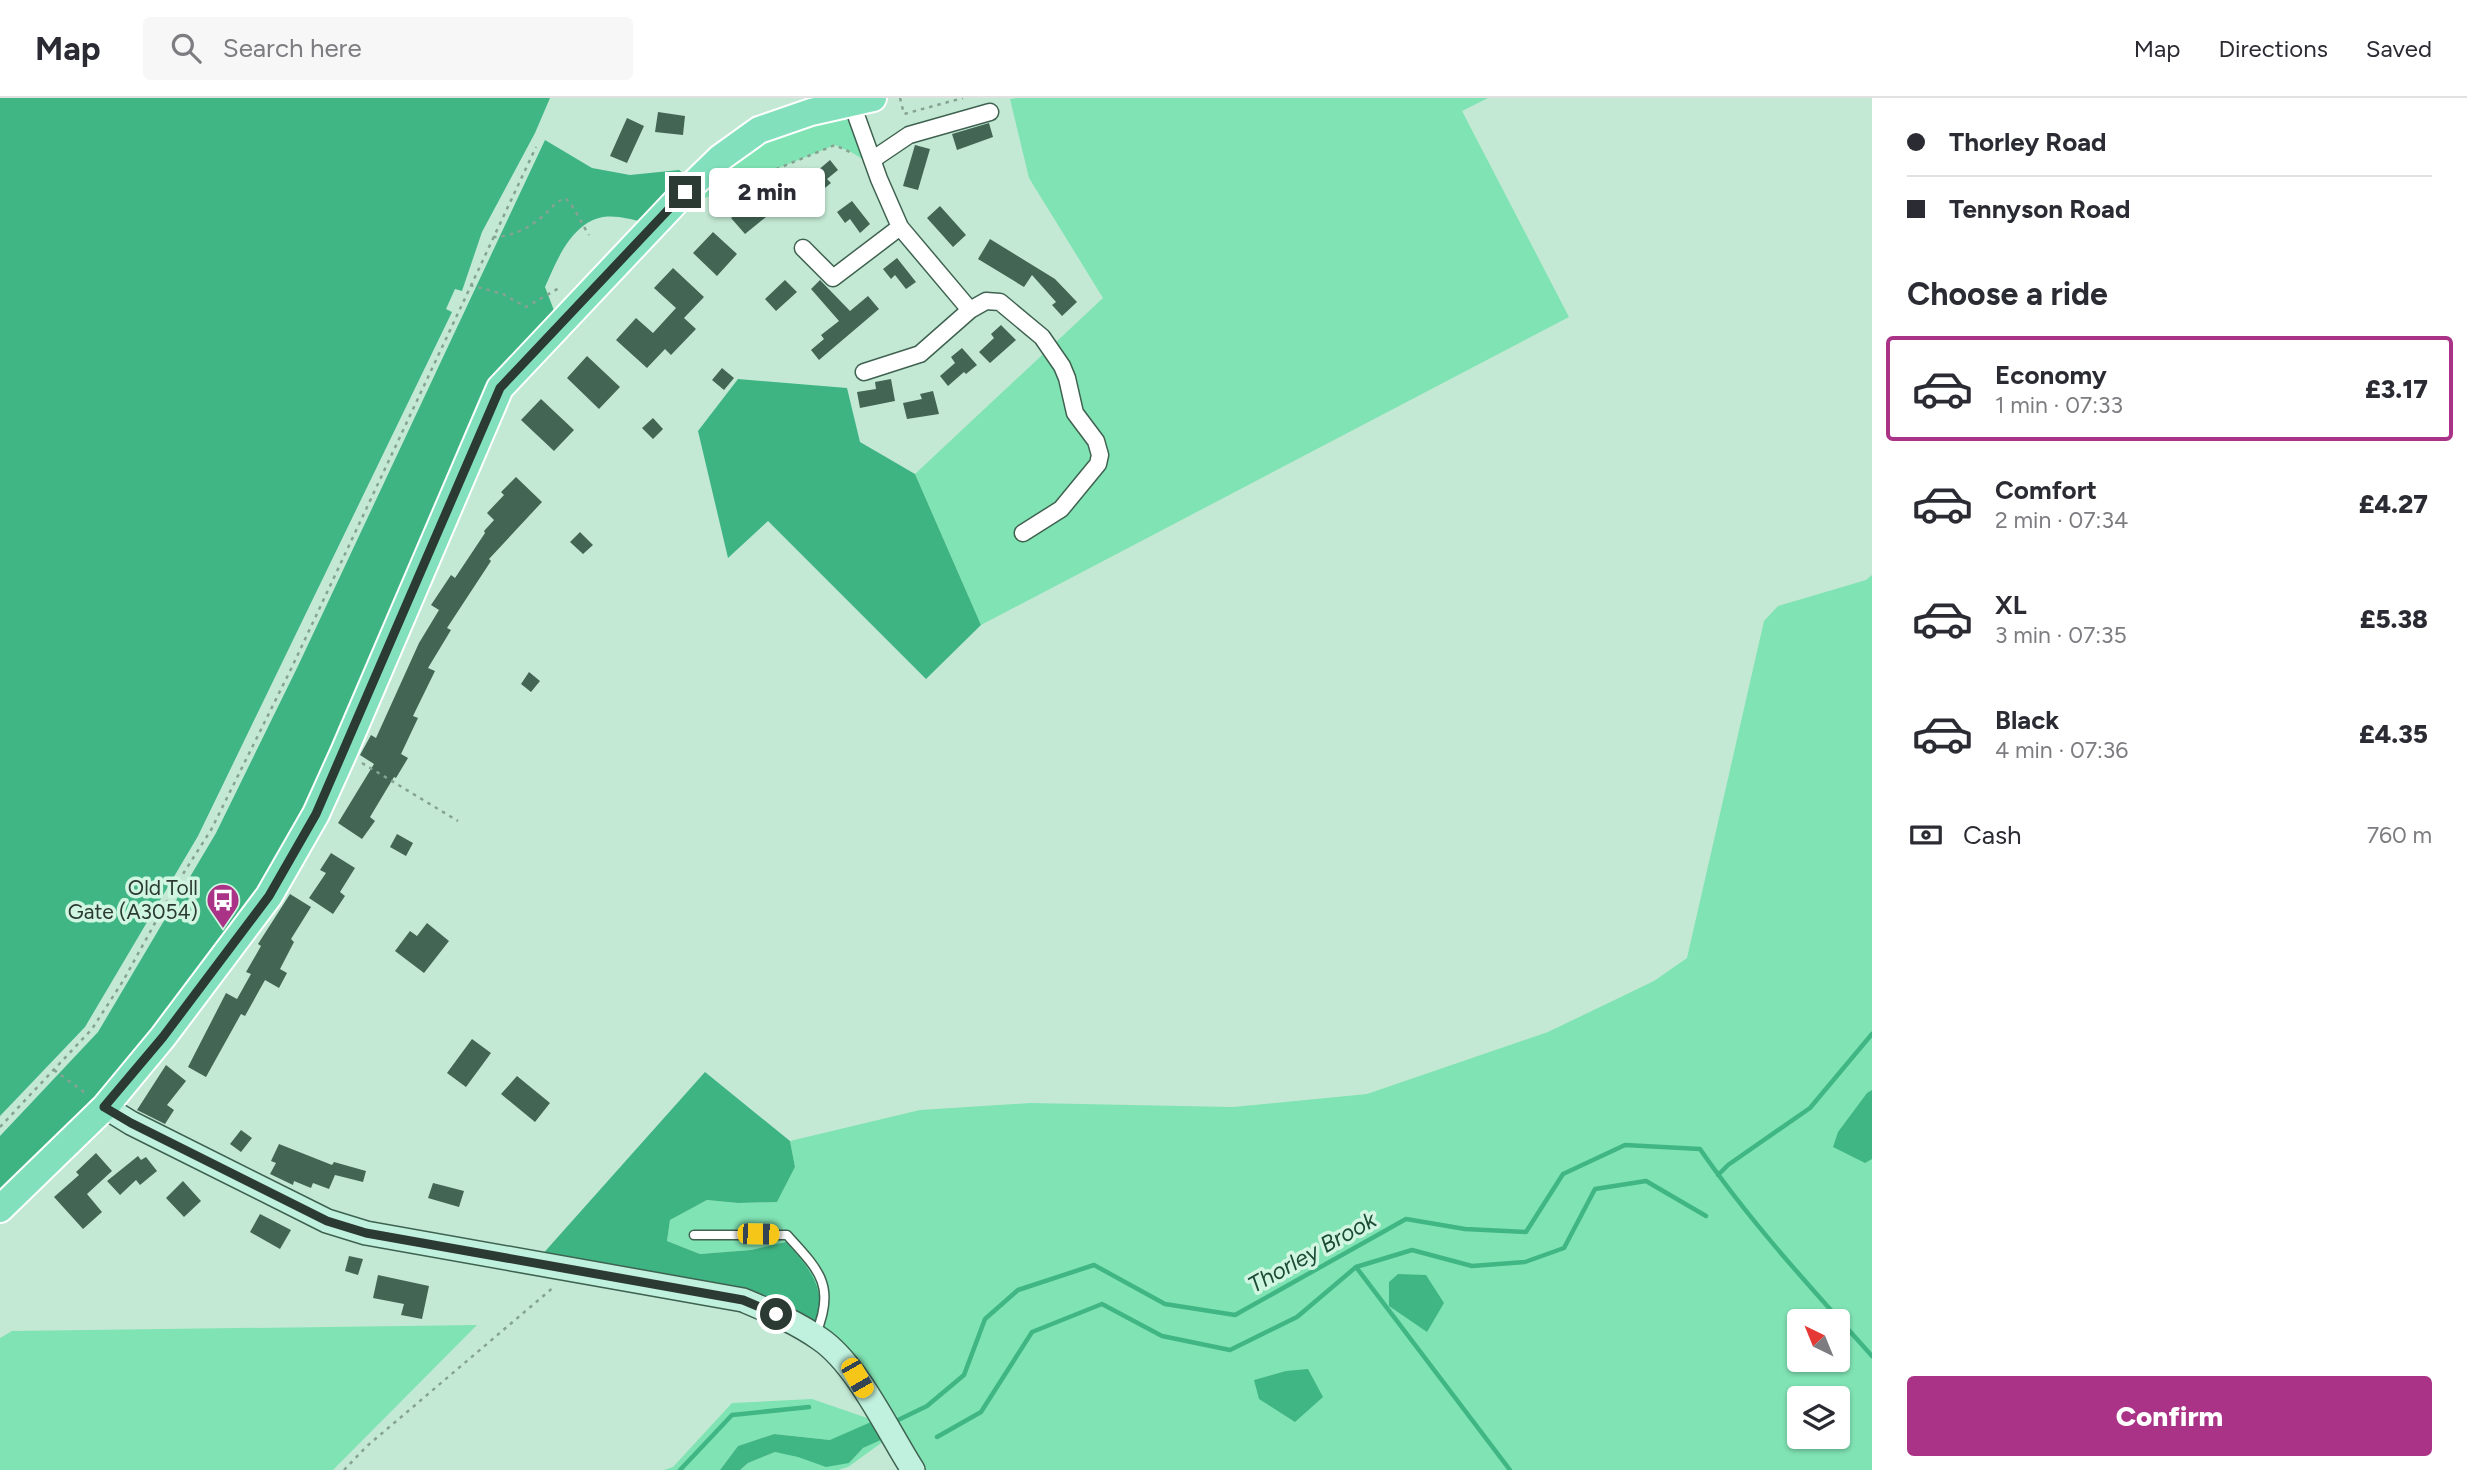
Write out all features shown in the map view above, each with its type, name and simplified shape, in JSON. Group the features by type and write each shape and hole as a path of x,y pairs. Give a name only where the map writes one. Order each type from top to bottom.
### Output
{"main road":[{"path":"0,1209 104,1107 163,1037 269,896 316,814 500,388 720,158 759,130 811,112 863,101"},
{"path":"104,1107 327,1221 366,1233 743,1300 776,1314 814,1336 840,1356 857,1378 913,1470"}],"street":[{"path":"863,101 873,163 900,227 971,310"},
{"path":"873,163 909,135 990,112"},
{"path":"803,248 833,278 900,227"},
{"path":"864,372 920,354 971,310 986,301 1000,302 1042,337 1067,378 1075,413 1099,447 1100,455 1097,464 1069,502 1023,533"}],"lane":[{"path":"694,1235 787,1235 803,1252 823,1282 826,1296 824,1314 814,1336"}],"path":[{"path":"900,98 904,114 964,98"},
{"path":"712,195 835,145 873,163"},
{"path":"0,1127 92,1029 211,830 292,667 536,146"},
{"path":"493,237 506,236 528,228 557,201 565,198 589,235"},
{"path":"470,285 503,294 526,307 559,288"},
{"path":"344,752 458,821"},
{"path":"54,1070 104,1107"},
{"path":"344,1470 409,1410 555,1286 564,1268"}],"shaded area":[{"path":"0,98 550,98 535,133 482,232 462,291 455,289 446,309 452,312 198,836 85,1027 0,1116"},
{"path":"1488,98 1462,111 1569,317 981,625 915,474 1103,298 1029,178 1010,99"},
{"path":"852,104 874,166 835,145 700,200 685,192 720,158"},
{"path":"545,140 592,168 630,175 679,170 688,177 643,222 616,217 599,218 580,229 565,246 545,287 555,313 497,375 307,810 261,890 207,964 92,1105 0,1196 0,1136 98,1032 216,833 298,666"},
{"path":"738,379 847,388 860,442 915,474 981,625 926,679 768,521 728,558 698,431"},
{"path":"1872,575 1872,1470 922,1470 815,1325 787,1242 751,1250 700,1254 667,1241 670,1220 707,1200 738,1203 777,1202 795,1167 790,1141 920,1110 1030,1103 1233,1107 1367,1094 1548,1032 1654,981 1687,958 1764,621 1778,606 1866,580"},
{"path":"705,1072 790,1141 795,1167 777,1202 738,1203 707,1200 670,1220 667,1241 700,1254 751,1250 786,1242 809,1270 818,1290 819,1313 815,1325 540,1257"},
{"path":"1872,1090 1872,1159 1865,1163 1833,1147 1838,1132"},
{"path":"1398,1274 1426,1275 1444,1303 1427,1332 1389,1306 1389,1282"},
{"path":"477,1325 333,1470 0,1470 0,1338 12,1331"},
{"path":"1308,1369 1323,1397 1295,1422 1259,1399 1254,1380 1286,1371"},
{"path":"812,1399 873,1420 884,1441 848,1467 838,1470 740,1470 748,1463 775,1452 849,1463 863,1448 881,1440 830,1440 774,1434 738,1446 720,1470 664,1470 673,1467 732,1403"},
{"path":"871,1422 881,1440 863,1448 849,1463 826,1467 775,1452 748,1463 740,1470 720,1470 738,1446 774,1434 830,1440"}],"building":[{"path":"658,112 685,116 683,135 655,132"},
{"path":"627,118 644,126 627,163 610,156"},
{"path":"989,123 993,137 957,150 952,134"},
{"path":"915,145 930,149 918,190 903,186"},
{"path":"830,160 838,170 827,179 831,183 820,192 814,186 783,214 778,208 745,234 731,218 741,211 743,214 755,203 758,207 779,190 781,192 795,180 798,183"},
{"path":"852,201 870,224 860,233 850,219 845,223 837,212"},
{"path":"940,206 966,235 953,247 927,218"},
{"path":"713,232 737,254 717,276 693,253"},
{"path":"990,239 1055,279 1077,302 1062,316 1052,305 1056,302 1032,275 1024,287 978,259"},
{"path":"897,258 916,282 906,289 895,275 891,279 883,269"},
{"path":"673,268 704,297 684,318 696,329 671,355 665,349 647,368 616,340 636,318 653,333 676,308 654,288"},
{"path":"785,280 797,292 776,311 765,299"},
{"path":"820,280 850,311 868,296 879,309 819,360 811,350 824,339 821,335 839,321 811,289"},
{"path":"1001,325 1016,340 990,363 979,352 994,338 991,334"},
{"path":"962,348 977,365 948,386 940,376 955,363 951,357"},
{"path":"587,356 620,387 599,409 567,378"},
{"path":"722,368 734,378 724,390 712,380"},
{"path":"891,379 895,401 860,408 857,392 876,389 875,382"},
{"path":"933,391 939,414 907,419 903,403 922,399 920,394"},
{"path":"541,399 574,430 554,451 521,420"},
{"path":"653,418 663,429 653,439 642,428"},
{"path":"516,477 542,502 489,559 491,561 447,628 451,630 428,668 435,671 413,716 418,718 401,754 408,758 370,817 375,821 362,839 338,823 374,764 360,755 371,735 376,738 419,643 439,610 431,605 451,575 455,578 484,531 494,520 487,513 504,495 501,492"},
{"path":"580,532 593,545 583,554 570,542"},
{"path":"529,672 540,681 531,692 521,684"},
{"path":"397,834 413,843 406,856 390,847"},
{"path":"331,853 355,868 340,892 345,896 333,914 309,898 326,873 320,870"},
{"path":"290,894 311,907 291,939 294,942 280,969 287,973 279,988 265,980 245,1016 241,1014 206,1077 188,1067 226,993 237,999 251,974 246,972 261,946 258,944"},
{"path":"427,923 449,941 424,973 395,951 410,931 417,936"},
{"path":"472,1039 491,1053 466,1087 447,1073"},
{"path":"166,1065 186,1081 167,1105 174,1110 165,1124 137,1110"},
{"path":"517,1076 550,1103 535,1122 501,1094"},
{"path":"241,1130 252,1138 241,1152 230,1144"},
{"path":"279,1144 332,1165 334,1162 366,1171 363,1182 335,1175 329,1189 313,1183 311,1188 294,1181 293,1185 270,1174 276,1163 271,1161"},
{"path":"96,1153 112,1171 87,1194 102,1212 83,1229 54,1197 79,1175 76,1172"},
{"path":"138,1156 141,1160 146,1157 157,1171 140,1185 136,1180 120,1195 107,1181"},
{"path":"183,1181 201,1201 184,1217 166,1198"},
{"path":"433,1183 464,1191 459,1207 428,1198"},
{"path":"260,1214 291,1230 280,1249 250,1232"},
{"path":"349,1256 363,1259 358,1275 345,1271"},
{"path":"378,1275 429,1286 422,1319 401,1315 404,1304 373,1298"}],"waterway":[{"path":"1718,1175 1728,1165 1810,1108 1872,1034"},
{"name":"Thorley Brook","path":"894,1422 927,1406 964,1375 985,1319 1018,1290 1094,1265 1165,1304 1235,1315 1406,1219 1465,1229 1526,1232 1563,1174 1625,1145 1700,1149 1761,1229 1872,1356"},
{"path":"937,1437 981,1412 1032,1332 1102,1304 1162,1336 1230,1350 1297,1317 1356,1267 1412,1250 1472,1266 1525,1262 1564,1248 1595,1189 1646,1181 1706,1216"},
{"path":"1356,1267 1510,1470"},
{"path":"680,1470 732,1415 809,1407"}],"place":[{"name":"Old Toll Gate (A3054)","path":"223,930"}],"route":[{"path":"685,192 500,388 316,814 269,896 163,1037 104,1107 327,1221 366,1233 743,1300 776,1314"}]}
